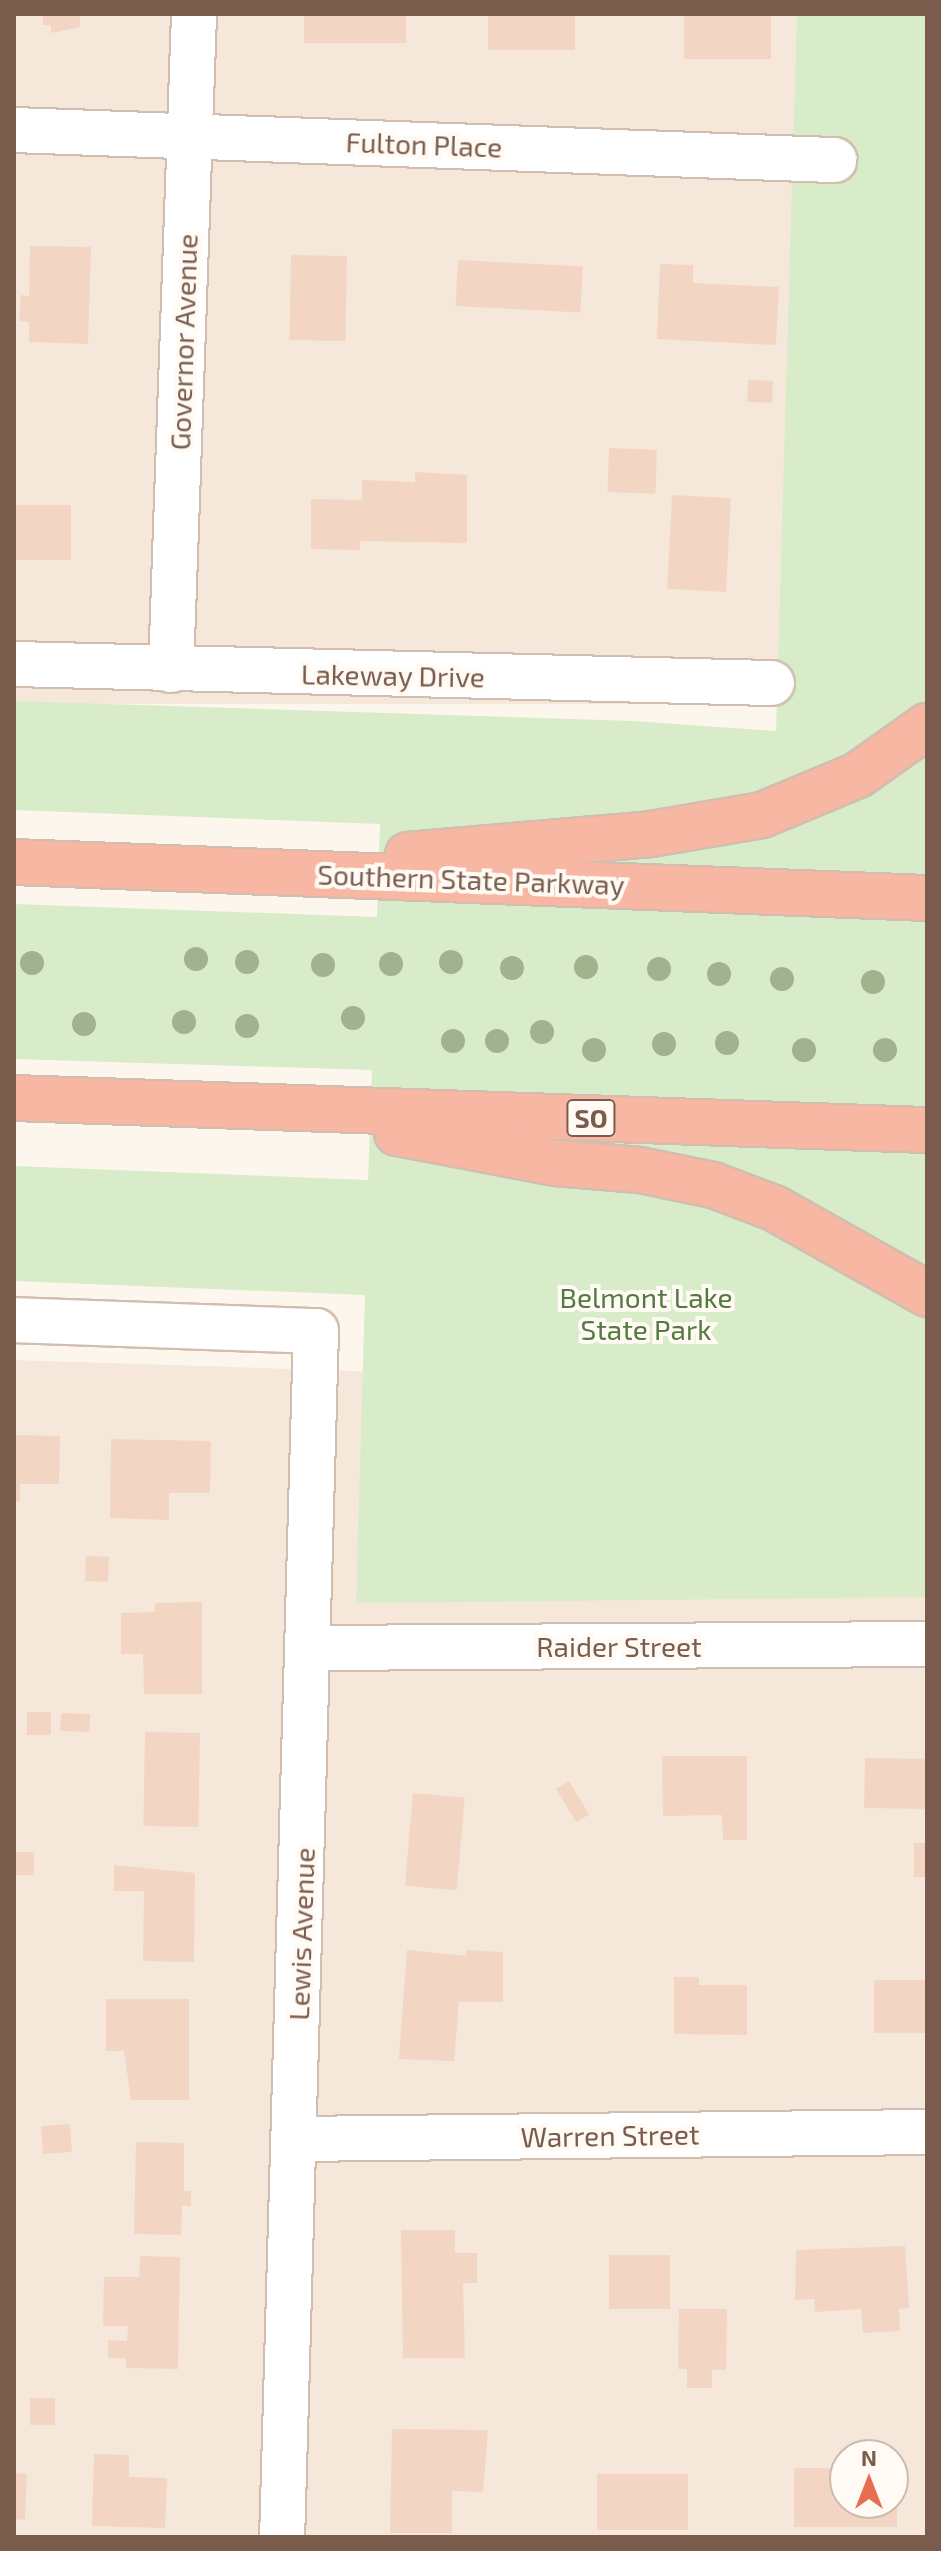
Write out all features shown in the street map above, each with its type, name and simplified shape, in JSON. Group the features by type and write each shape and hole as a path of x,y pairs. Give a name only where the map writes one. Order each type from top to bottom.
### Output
{"highway":[{"path":"261,871 727,823 831,789 891,755 927,726"},
{"name":"Southern State Parkway","path":"14,862 927,898"},
{"name":"SO","path":"14,1098 927,1130"},
{"path":"256,1106 556,1163 640,1170 713,1185 774,1208 927,1294"}],"street":[{"name":"Governor Avenue","path":"171,670 194,14"},
{"name":"Fulton Place","path":"14,130 834,160"},
{"name":"Lakeway Drive","path":"14,664 772,683"},
{"name":"Lewis Avenue","path":"14,1320 316,1331 311,1648 282,2537"},
{"name":"Raider Street","path":"311,1648 927,1644"},
{"name":"Warren Street","path":"293,2139 927,2132"}],"shaded area":[{"path":"14,14 835,14 835,704 14,704"},
{"path":"14,1360 386,1372 927,1584 927,2537 14,2537"}],"green space":[{"name":"Belmont Lake State Park","path":"797,14 927,14 927,1597 356,1603 365,1295 14,1281 14,1166 368,1180 372,1070 14,1059 14,904 377,917 380,824 14,810 14,701 633,721 776,731"}],"building":[{"path":"43,14 80,14 80,27 51,33 51,25 43,25"},
{"path":"304,14 406,14 406,43 304,43"},
{"path":"488,14 575,14 575,50 488,50"},
{"path":"684,14 771,14 771,59 684,59"},
{"path":"30,246 91,247 88,344 29,342 29,322 19,321 21,295 29,296"},
{"path":"291,255 347,256 346,341 290,340"},
{"path":"458,260 583,267 580,312 456,306"},
{"path":"660,264 693,265 693,283 779,287 776,345 657,339"},
{"path":"748,380 773,381 772,403 747,402"},
{"path":"609,448 657,450 655,494 607,492"},
{"path":"415,472 467,475 467,543 360,541 360,550 311,549 311,499 362,500 362,480 415,482"},
{"path":"672,495 731,498 726,592 667,589"},
{"path":"14,505 71,505 71,560 14,560"},
{"path":"14,1435 60,1436 59,1484 20,1484 20,1501 14,1501"},
{"path":"111,1439 211,1441 210,1493 169,1493 169,1520 110,1518"},
{"path":"86,1556 109,1557 108,1582 85,1581"},
{"path":"202,1602 202,1694 144,1694 143,1654 121,1654 121,1613 155,1612 155,1603"},
{"path":"27,1712 51,1712 51,1735 27,1735"},
{"path":"61,1713 90,1714 89,1732 60,1731"},
{"path":"145,1732 200,1733 198,1827 143,1826"},
{"path":"662,1756 747,1756 747,1840 723,1840 722,1815 663,1816"},
{"path":"865,1758 927,1759 926,1809 864,1808"},
{"path":"569,1781 589,1814 576,1822 556,1789"},
{"path":"413,1793 465,1798 457,1890 405,1886"},
{"path":"914,1843 927,1843 927,1877 914,1877"},
{"path":"14,1852 34,1852 34,1875 14,1875"},
{"path":"114,1865 195,1873 194,1962 143,1961 144,1891 114,1891"},
{"path":"407,1950 466,1956 466,1950 503,1952 503,2002 459,2002 454,2061 399,2059"},
{"path":"674,1977 699,1977 699,1985 747,1985 747,2035 674,2034"},
{"path":"874,1980 927,1980 927,2033 874,2033"},
{"path":"106,1999 189,1999 189,2100 131,2100 124,2051 106,2051"},
{"path":"70,2124 72,2152 43,2154 41,2126"},
{"path":"136,2142 184,2143 184,2191 191,2191 191,2206 182,2206 181,2235 134,2234"},
{"path":"401,2230 455,2230 455,2253 477,2253 477,2283 463,2283 465,2358 403,2358"},
{"path":"905,2246 909,2308 899,2309 900,2331 863,2333 861,2309 815,2312 814,2299 795,2300 796,2250"},
{"path":"609,2255 670,2255 670,2309 609,2309"},
{"path":"140,2256 180,2257 178,2369 126,2368 126,2358 108,2358 108,2340 127,2341 128,2326 103,2326 104,2277 139,2277"},
{"path":"679,2309 727,2309 726,2370 712,2370 712,2388 687,2388 687,2369 678,2369"},
{"path":"30,2398 55,2398 55,2425 30,2425"},
{"path":"392,2429 488,2430 483,2492 452,2491 452,2533 390,2533"},
{"path":"94,2454 129,2455 129,2477 167,2478 165,2528 92,2526"},
{"path":"794,2468 829,2468 829,2519 897,2519 897,2527 794,2527"},
{"path":"14,2473 27,2474 25,2520 14,2519"},
{"path":"597,2474 688,2474 688,2530 597,2530"}]}
